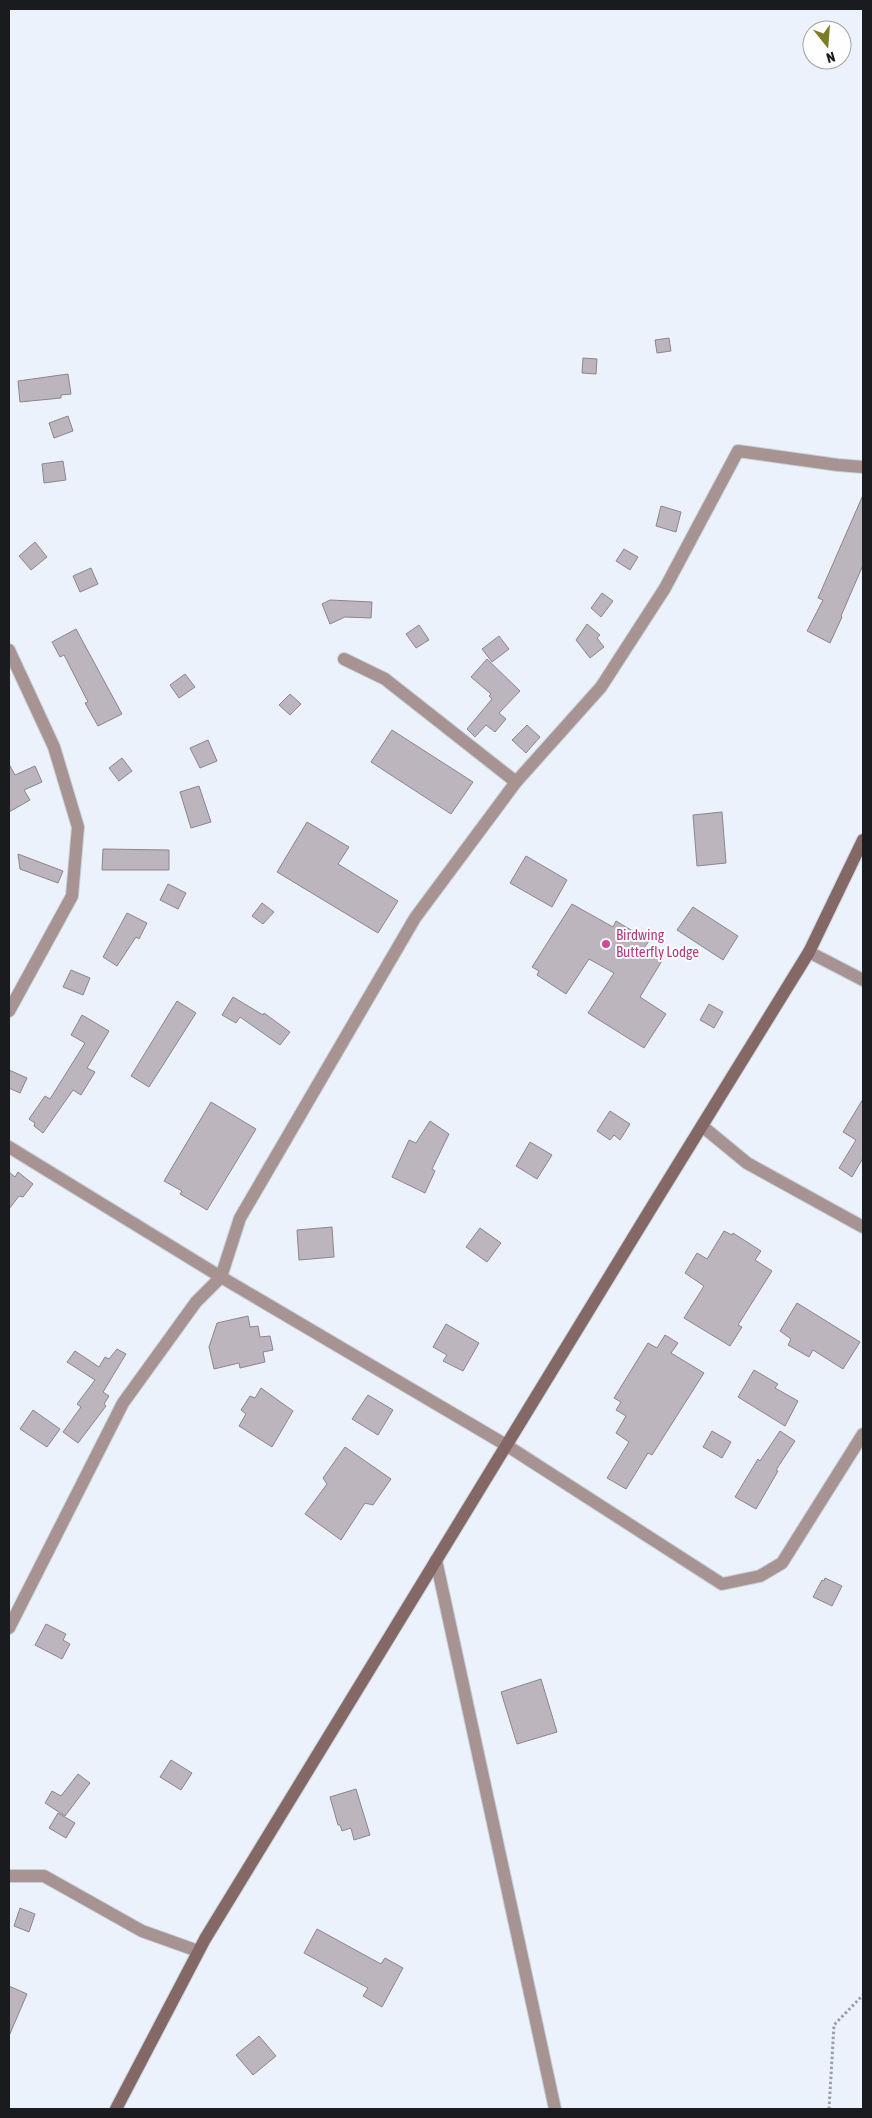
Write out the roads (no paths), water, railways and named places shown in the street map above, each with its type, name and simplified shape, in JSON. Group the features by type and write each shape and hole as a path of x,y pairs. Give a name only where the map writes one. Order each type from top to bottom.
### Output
{"main road":[{"path":"116,2109 198,1951 809,952 863,840"}],"street":[{"path":"9,1628 123,1403 196,1302 221,1277 240,1218 416,918 516,782 601,687 665,588 738,451 838,466 863,467"},
{"path":"9,650 54,747 78,827 72,896 9,1011"},
{"path":"344,659 385,678 516,782"},
{"path":"809,952 863,980"},
{"path":"702,1126 747,1163 863,1227"},
{"path":"9,1147 221,1277 506,1445 722,1584 760,1576 782,1563 863,1434"},
{"path":"436,1560 555,2109"},
{"path":"9,1866 22,1876"},
{"path":"9,1876 44,1876 142,1931 198,1951"}],"place":[{"name":"Birdwing Butterfly Lodge","path":"606,944"}]}
